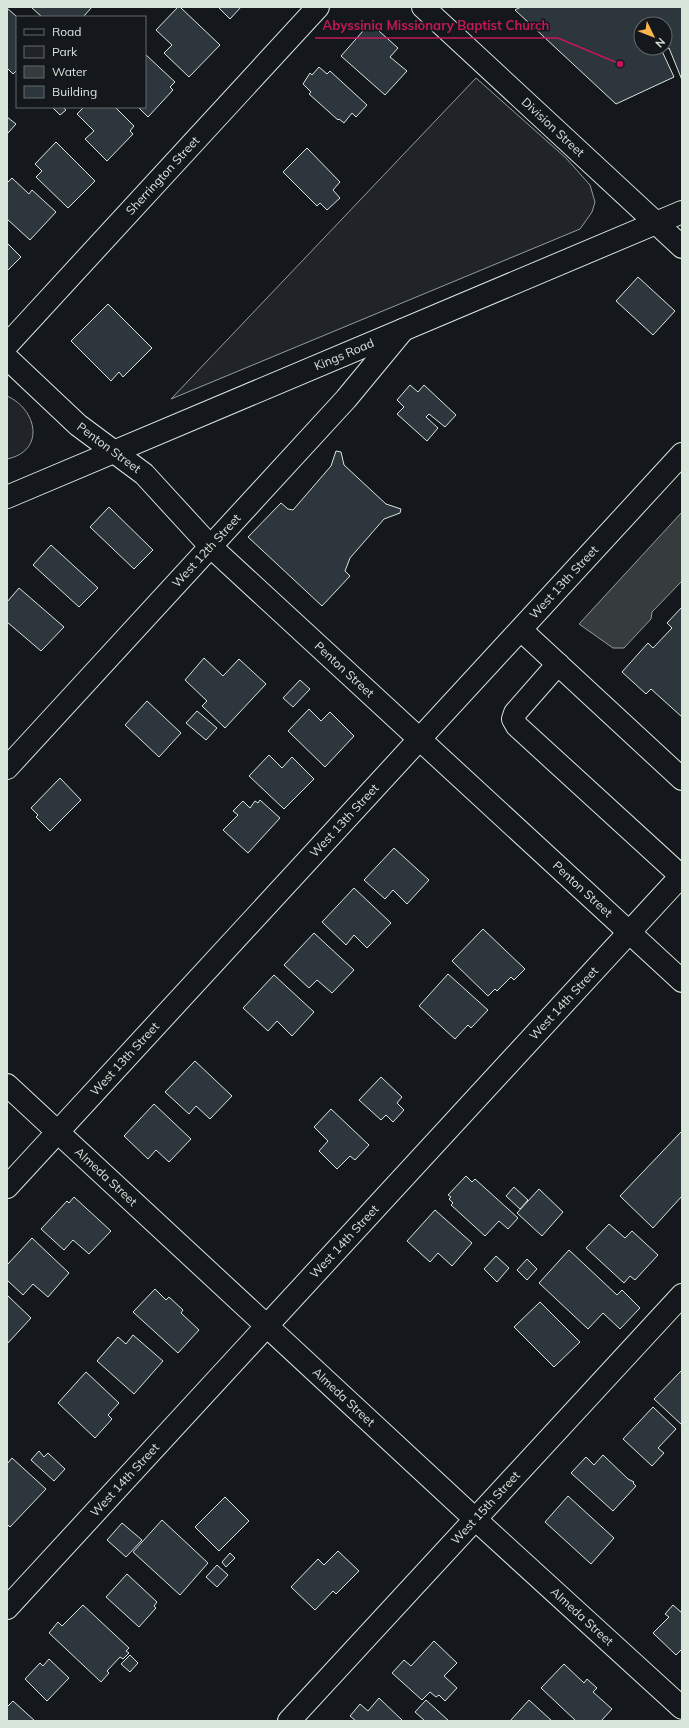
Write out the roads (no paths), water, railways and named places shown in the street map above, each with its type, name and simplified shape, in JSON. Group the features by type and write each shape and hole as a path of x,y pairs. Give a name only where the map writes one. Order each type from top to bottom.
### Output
{"street":[{"name":"Sherrington Street","path":"7,345 318,7"},
{"name":"Division Street","path":"423,7 682,247"},
{"name":"Kings Road","path":"7,497 682,212"},
{"name":"West 12th Street","path":"7,768 346,399 402,330"},
{"name":"Penton Street","path":"7,358 78,425 144,474 210,546 682,981"},
{"name":"West 13th Street","path":"7,1187 682,454"},
{"path":"521,630 682,779"},
{"path":"558,664 515,713 513,719 517,726 682,876"},
{"name":"West 14th Street","path":"7,1608 682,876"},
{"name":"Almeda Street","path":"7,1085 475,1519 682,1708"},
{"name":"West 15th Street","path":"289,1721 682,1295"},
{"path":"678,1721 682,1716"}],"water":[{"path":"682,512 682,581 652,612 651,619 624,648 613,648 579,624"}],"place":[{"name":"Abyssinia Missionary Baptist Church","path":"620,64"}]}
